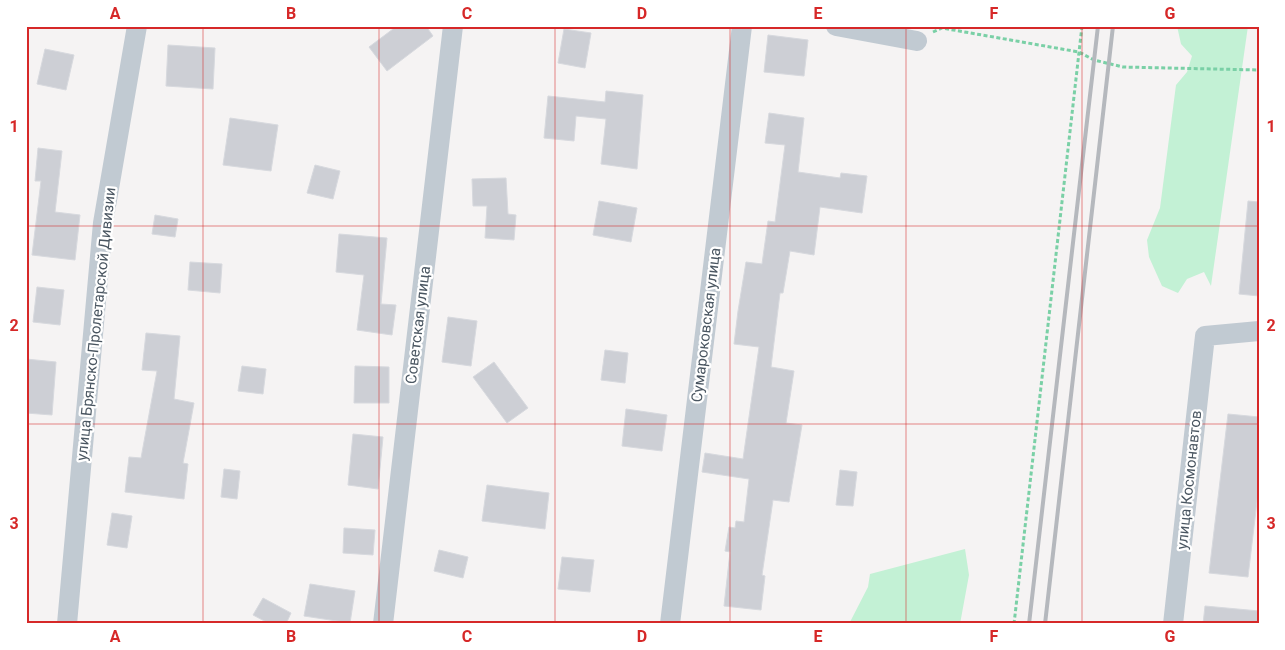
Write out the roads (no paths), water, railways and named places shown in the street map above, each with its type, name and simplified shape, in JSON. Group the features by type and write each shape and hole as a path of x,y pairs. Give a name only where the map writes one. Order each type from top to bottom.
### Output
{"street":[{"name":"улица Брянско-Пролетарской Дивизии","path":"66,624 103,223 137,26"},
{"name":"Советская улица","path":"383,624 453,26"},
{"name":"Сумароковская улица","path":"670,624 742,26"},
{"path":"836,26 917,40"},
{"name":"улица Космонавтов","path":"1174,624 1205,336 1259,331"}],"railway":[{"path":"1029,624 1098,26"},
{"path":"1045,624 1113,26"}]}
